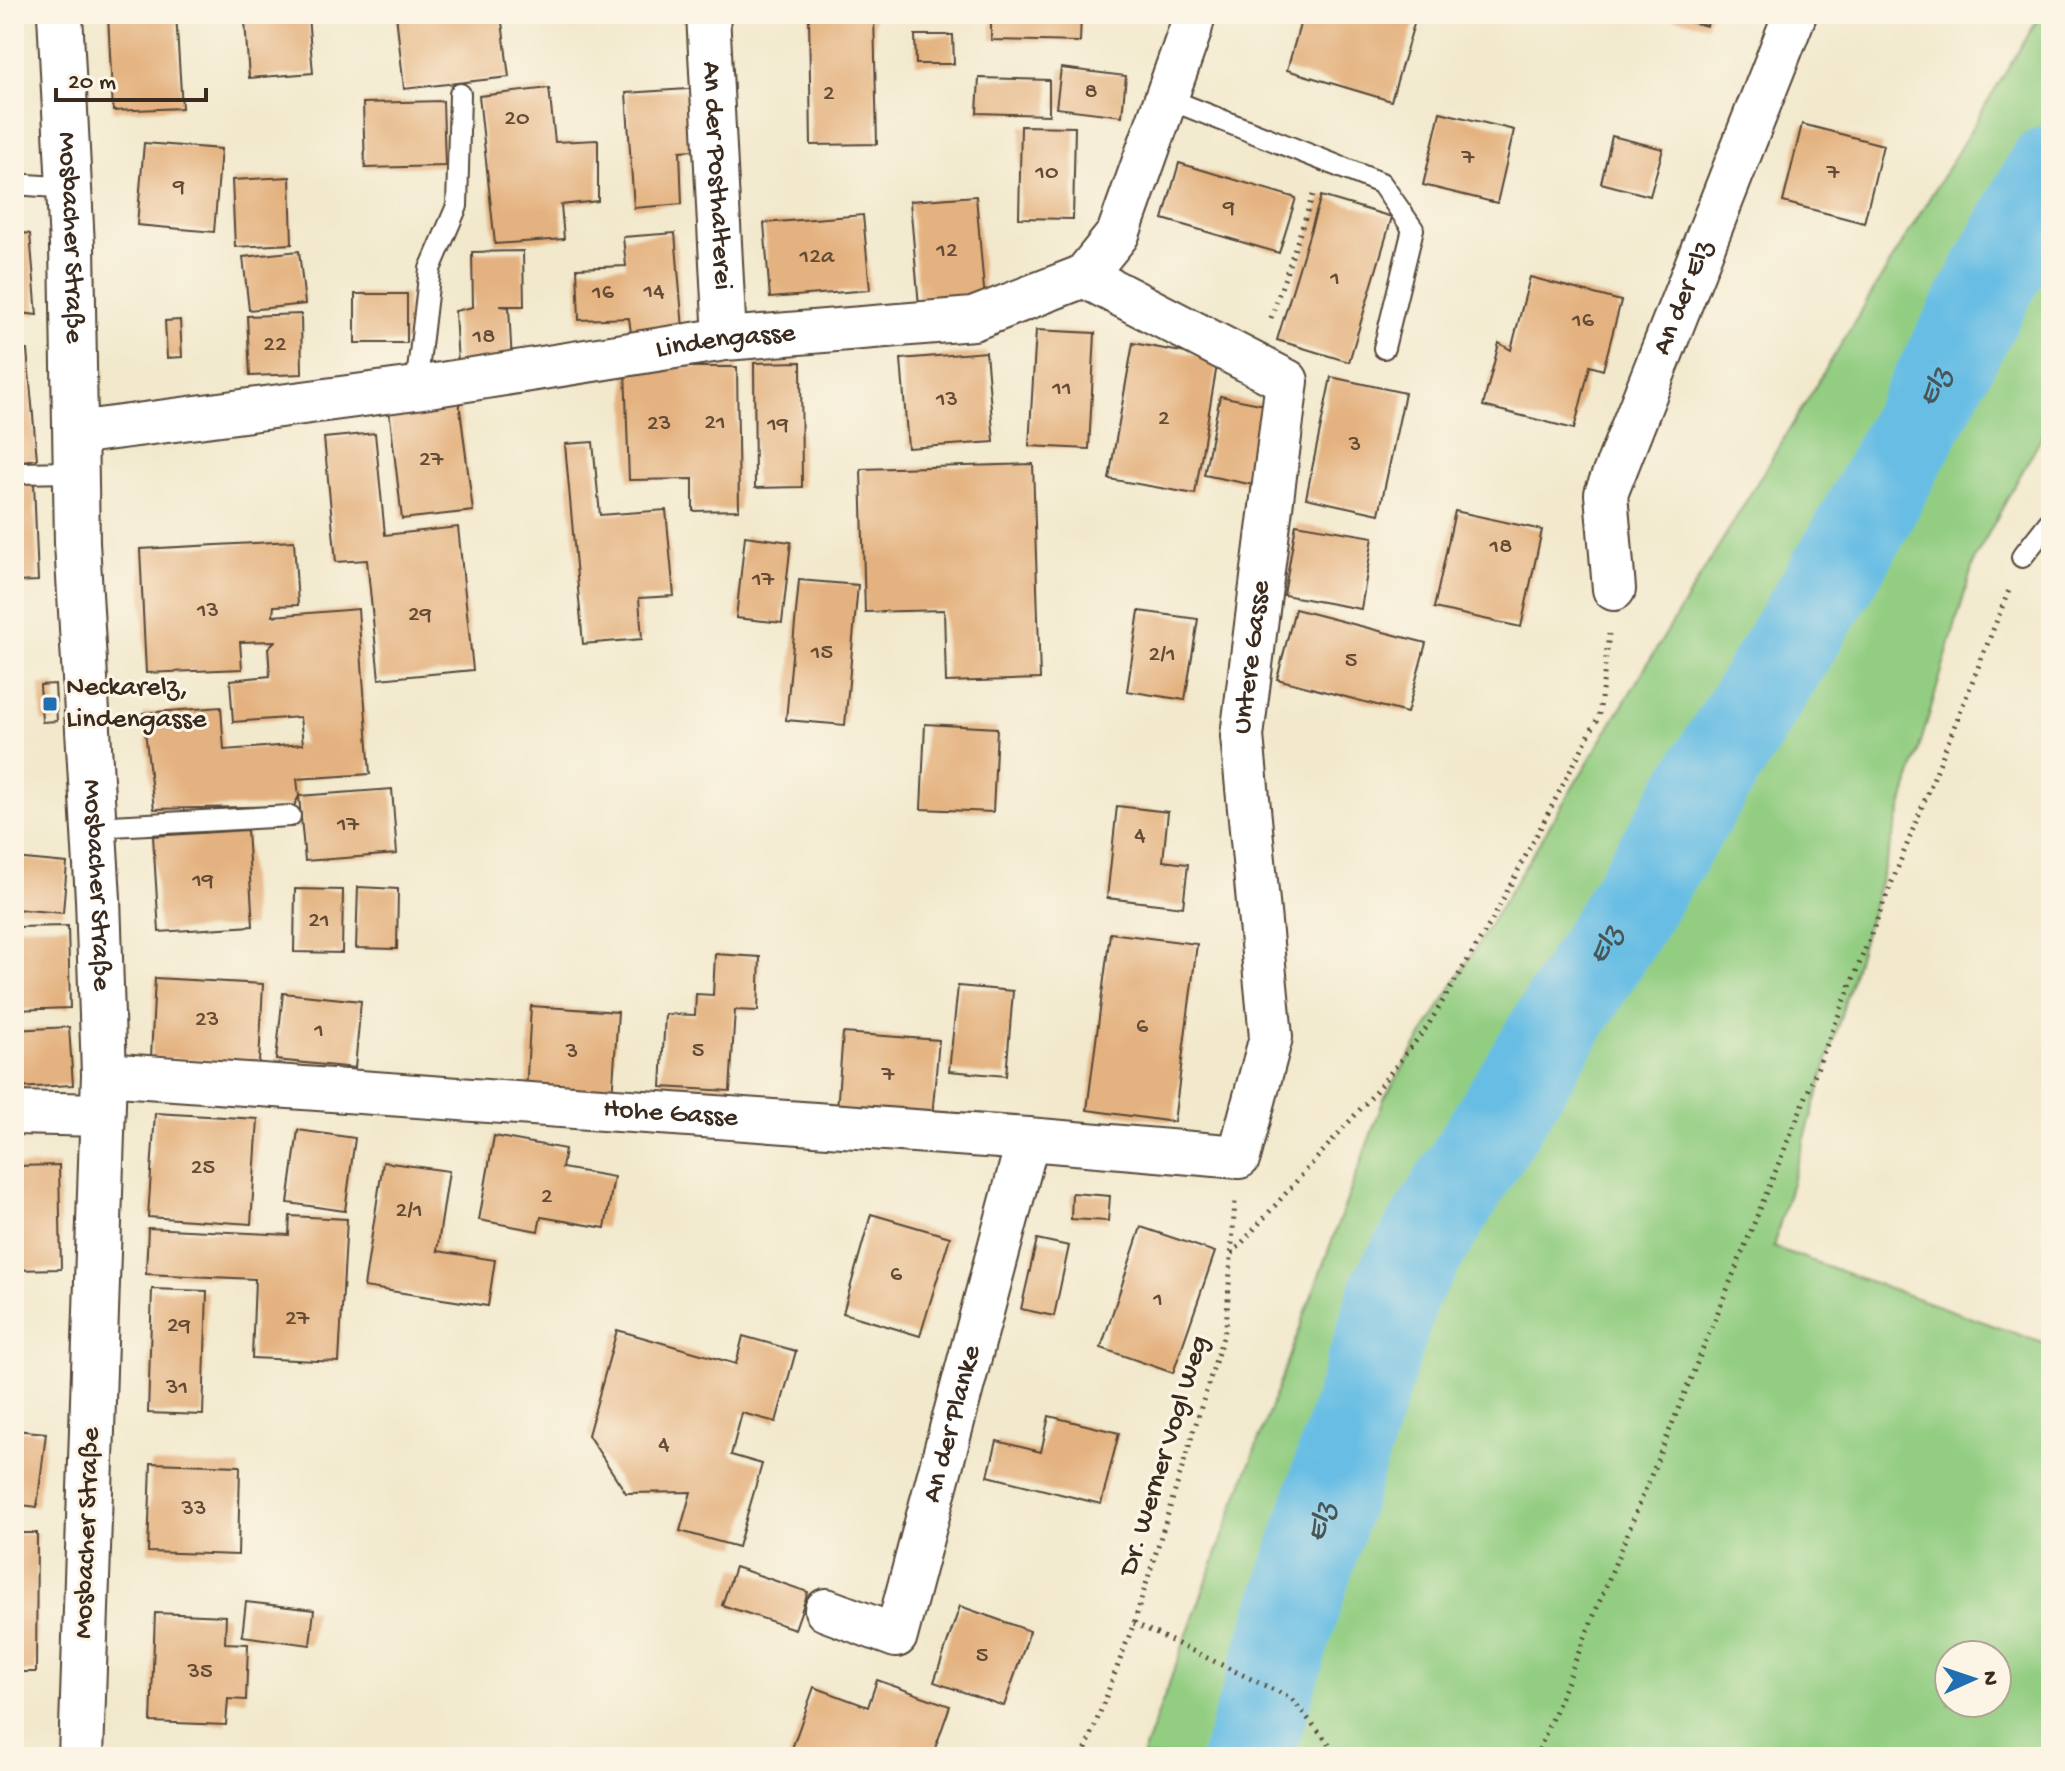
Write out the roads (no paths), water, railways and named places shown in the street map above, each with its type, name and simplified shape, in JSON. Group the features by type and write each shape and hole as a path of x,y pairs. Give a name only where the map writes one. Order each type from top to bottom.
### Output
{"street":[{"name":"Mosbacher Straße","path":"60,14 70,188 77,543 94,827 103,1094 81,1757"},
{"name":"An der Posthalterei","path":"708,14 725,339"},
{"name":"Lindengasse","path":"76,452 416,388 725,339 973,319 1084,276 1118,234 1194,14"},
{"name":"An der Elz","path":"1614,589 1606,494 1795,14"},
{"name":"Untere Gasse","path":"1084,276 1287,381 1242,736 1271,1037 1239,1157"},
{"name":"Hohe Gasse","path":"14,1113 103,1094 1028,1139 1239,1157"},
{"name":"An der Planke","path":"826,1610 896,1636 1028,1139"}],"lane":[{"path":"416,388 430,269 457,206 460,94"},
{"path":"1166,98 1381,183 1413,229 1384,348"},
{"path":"14,184 70,188"},
{"path":"14,473 76,452"},
{"path":"2022,557 2051,520"},
{"path":"94,827 290,816"}],"waterway":[{"name":"Elz","path":"1247,1757 1396,1288 1852,544 2051,170"}],"place":[{"name":"Neckarelz, Lindengasse","path":"50,704"}]}
